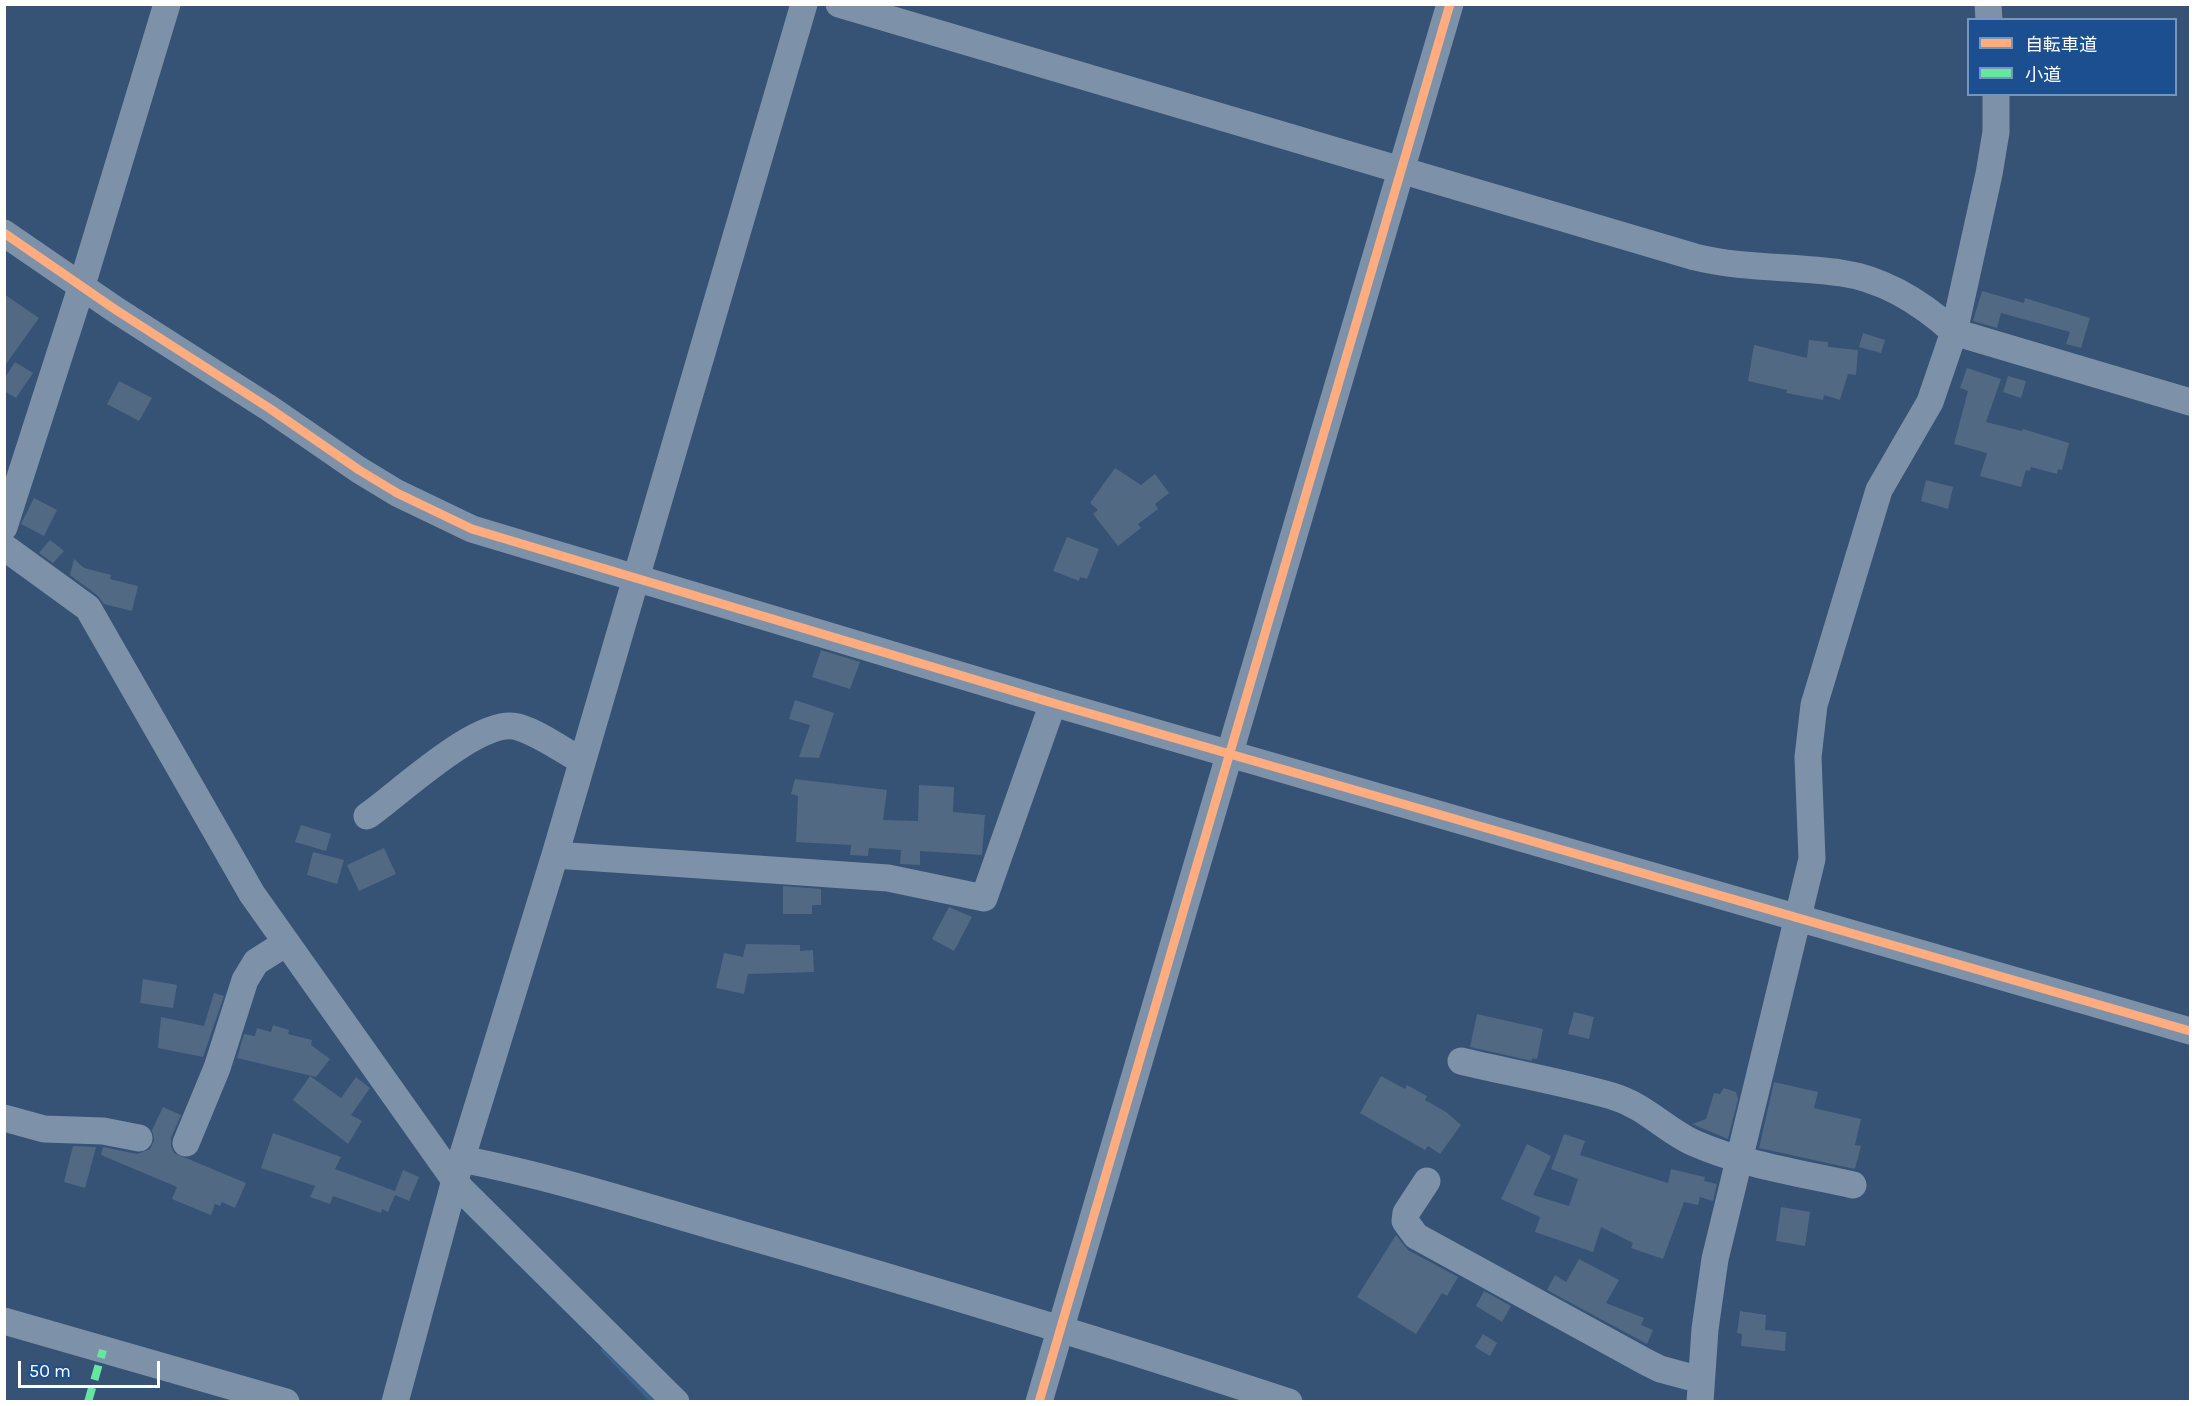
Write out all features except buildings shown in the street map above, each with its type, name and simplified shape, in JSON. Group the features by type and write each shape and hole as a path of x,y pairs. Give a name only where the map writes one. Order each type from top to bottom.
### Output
{"street":[{"path":"4,527 82,285 167,4"},
{"path":"395,1401 458,1169 555,855 804,4"},
{"path":"839,4 1721,264 1843,273 1885,285 1939,319 1954,332 2190,402"},
{"path":"1039,1401 1450,4"},
{"path":"1427,1181 1406,1213 1405,1221 1416,1236 1701,1391 1705,1329 1715,1259 1798,920 1813,845 1808,757 1814,705 1879,490 1930,402 1954,332 1989,174 1996,132 1996,96"},
{"path":"4,233 116,310 397,493 472,529 1053,703 1229,752 1798,920 2190,1031"},
{"path":"4,547 88,608 239,874 286,943 458,1169 461,1189 676,1401"},
{"path":"555,855 888,878 984,898 1053,703"},
{"path":"367,816 459,746 494,728 516,727 542,738 582,762"},
{"path":"186,1143 216,1068 245,980 256,962 286,943"},
{"path":"1461,1061 1613,1096 1650,1113 1692,1142 1740,1159 1853,1185"},
{"path":"4,1118 44,1129 103,1131 140,1138"},
{"path":"458,1169 509,1168 1060,1328 1289,1401"},
{"path":"4,1321 286,1401"}],"waterway":[{"path":"604,1350 654,1402"}],"marked path":[{"path":"88,1402 103,1350"}],"cycle path":[{"path":"1039,1402 1450,4"},
{"path":"4,233 116,310 269,408 359,470 397,493 472,529 1053,703 2190,1031"}]}
